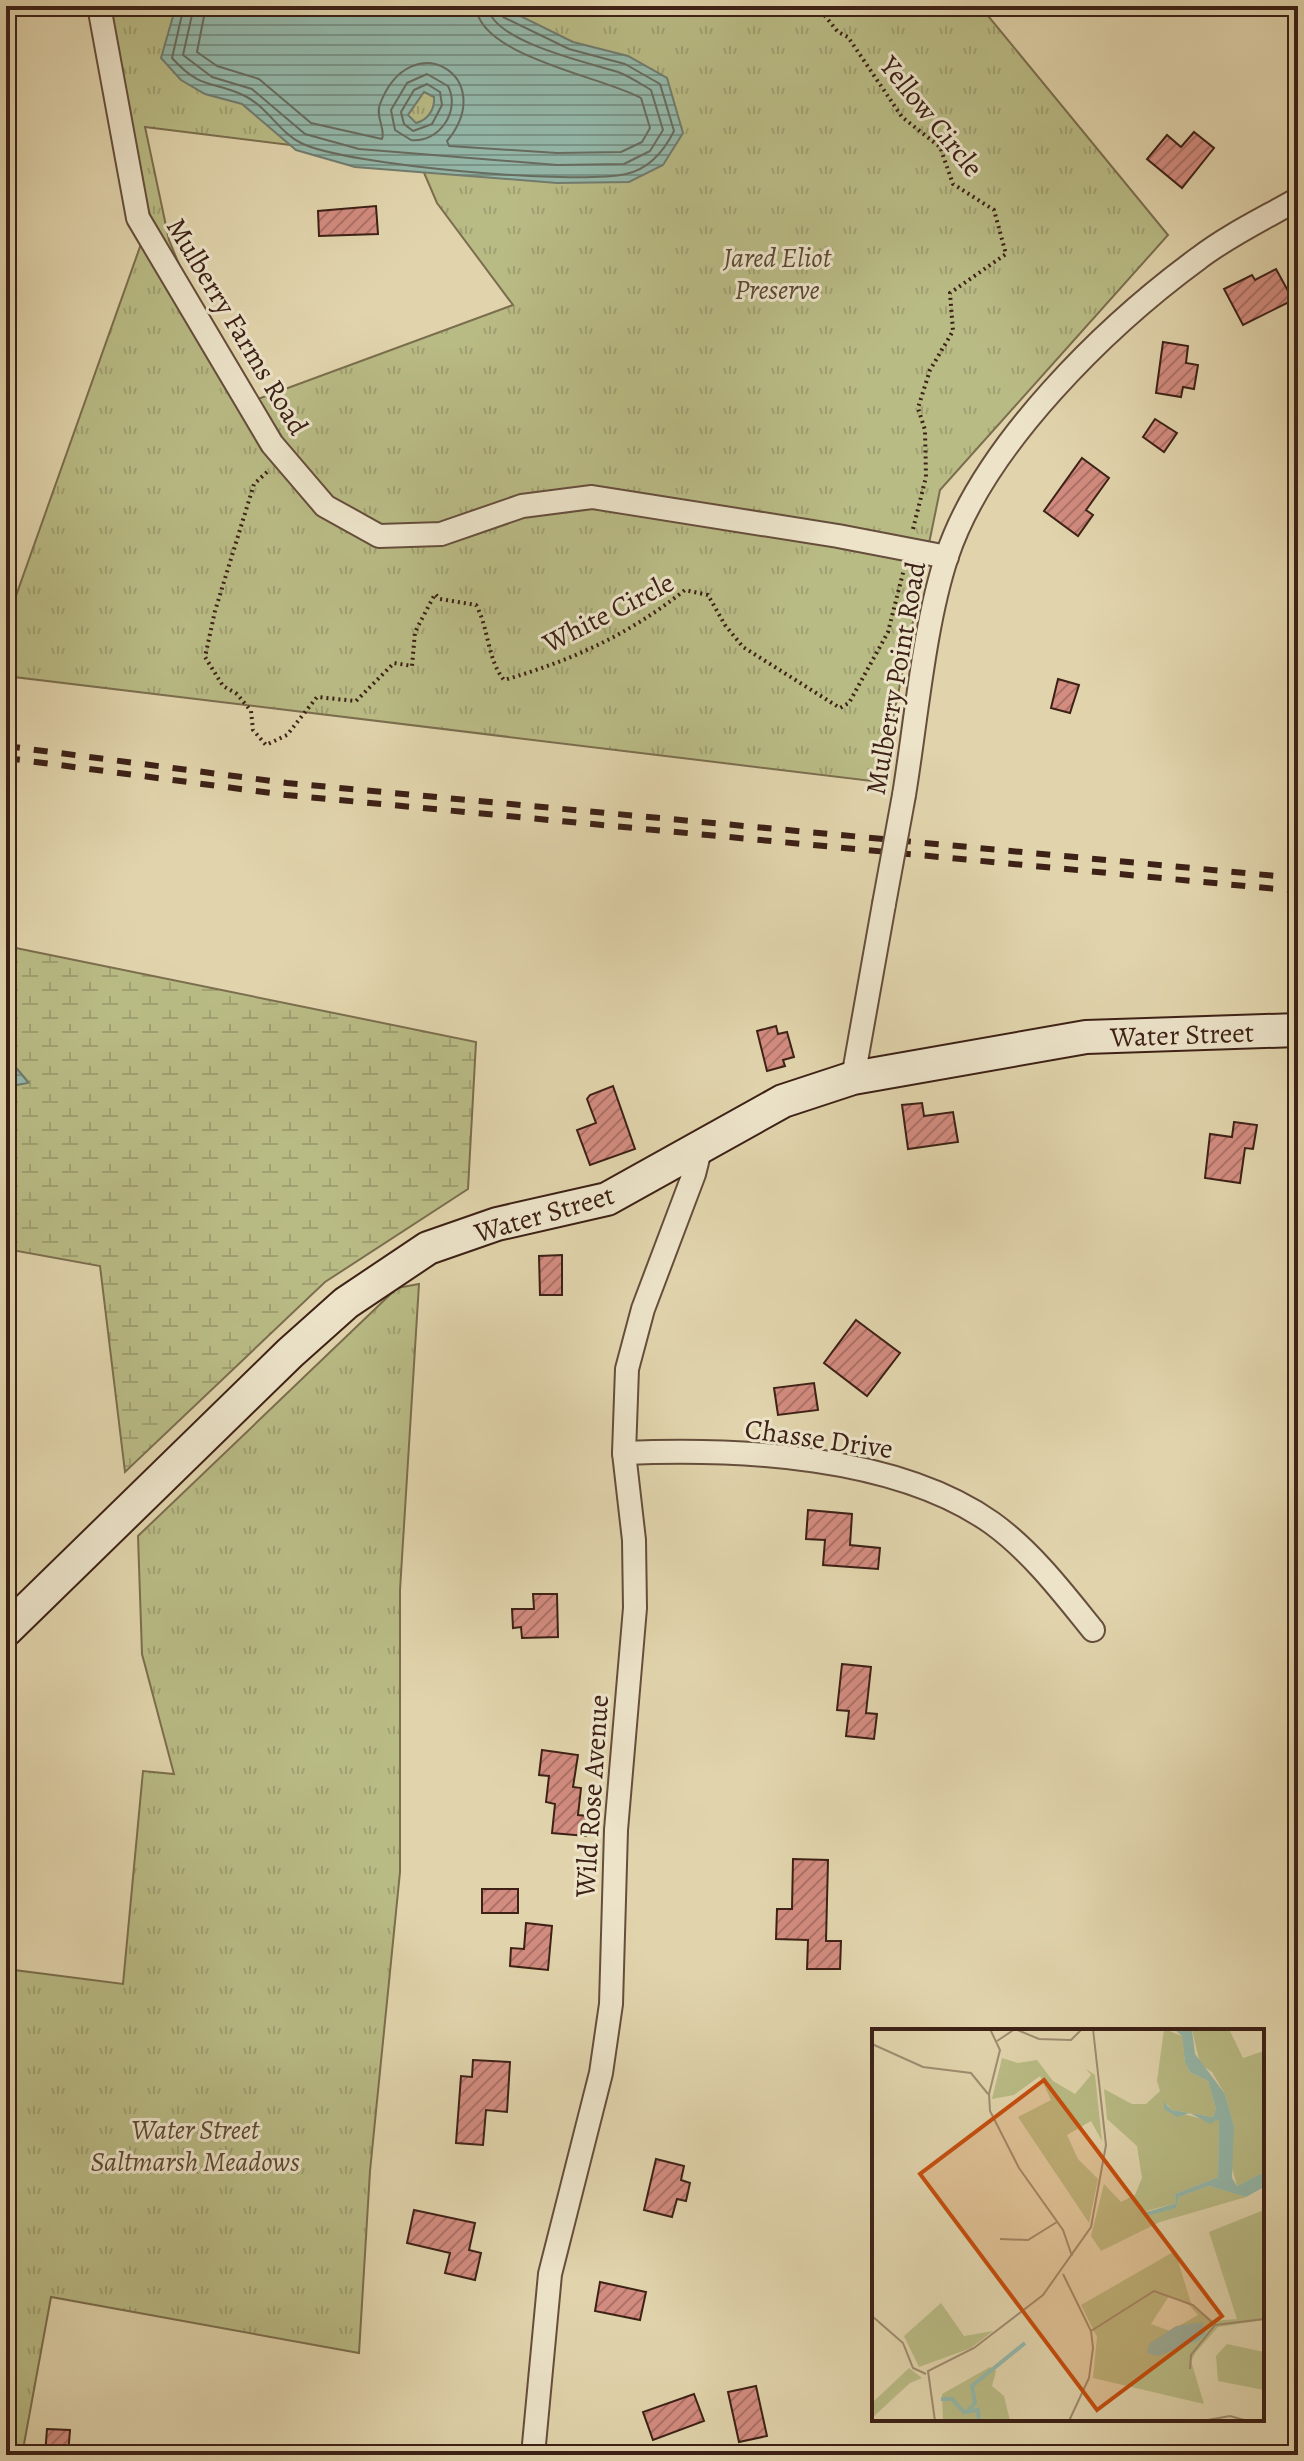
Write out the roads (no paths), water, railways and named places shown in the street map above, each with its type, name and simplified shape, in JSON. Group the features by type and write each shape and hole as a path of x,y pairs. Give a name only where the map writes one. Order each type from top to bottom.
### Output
{"main road":[{"name":"Water Street","path":"6,1630 290,1353 346,1303 428,1248 497,1224 607,1199 783,1101 853,1078 1086,1037 1298,1030"}],"street":[{"name":"Mulberry Farms Road","path":"99,6 138,218 283,458 325,506 379,536 441,534 522,506 592,497 947,557"},
{"name":"Mulberry Point Road","path":"853,1078 947,557 968,506 1018,432 1131,310 1201,256 1298,199"},
{"name":"Wild Rose Avenue","path":"533,2455 553,2261 601,2073 611,2004 616,1830 635,1608 634,1540 624,1453 625,1391 634,1340 701,1146"},
{"name":"Chasse Drive","path":"624,1453 757,1456 831,1465 907,1482 953,1501 991,1523 1038,1566 1093,1630"}],"water":[{"path":"176,6 500,6 573,42 628,56 667,78 683,133 663,165 629,182 557,183 355,167 296,150 242,104 205,94 181,80 161,58","holes":["424,92 434,97 430,113 416,123 408,115"]},
{"path":"6,1056 28,1082 28,1083 6,1087"}],"railway":[{"path":"6,746 287,783 1298,878"},
{"path":"6,758 286,795 1298,891"}],"park label":[{"name":"Jared Eliot Preserve","path":"777,273"},
{"name":"Water Street Saltmarsh Meadows","path":"195,2145"}]}
